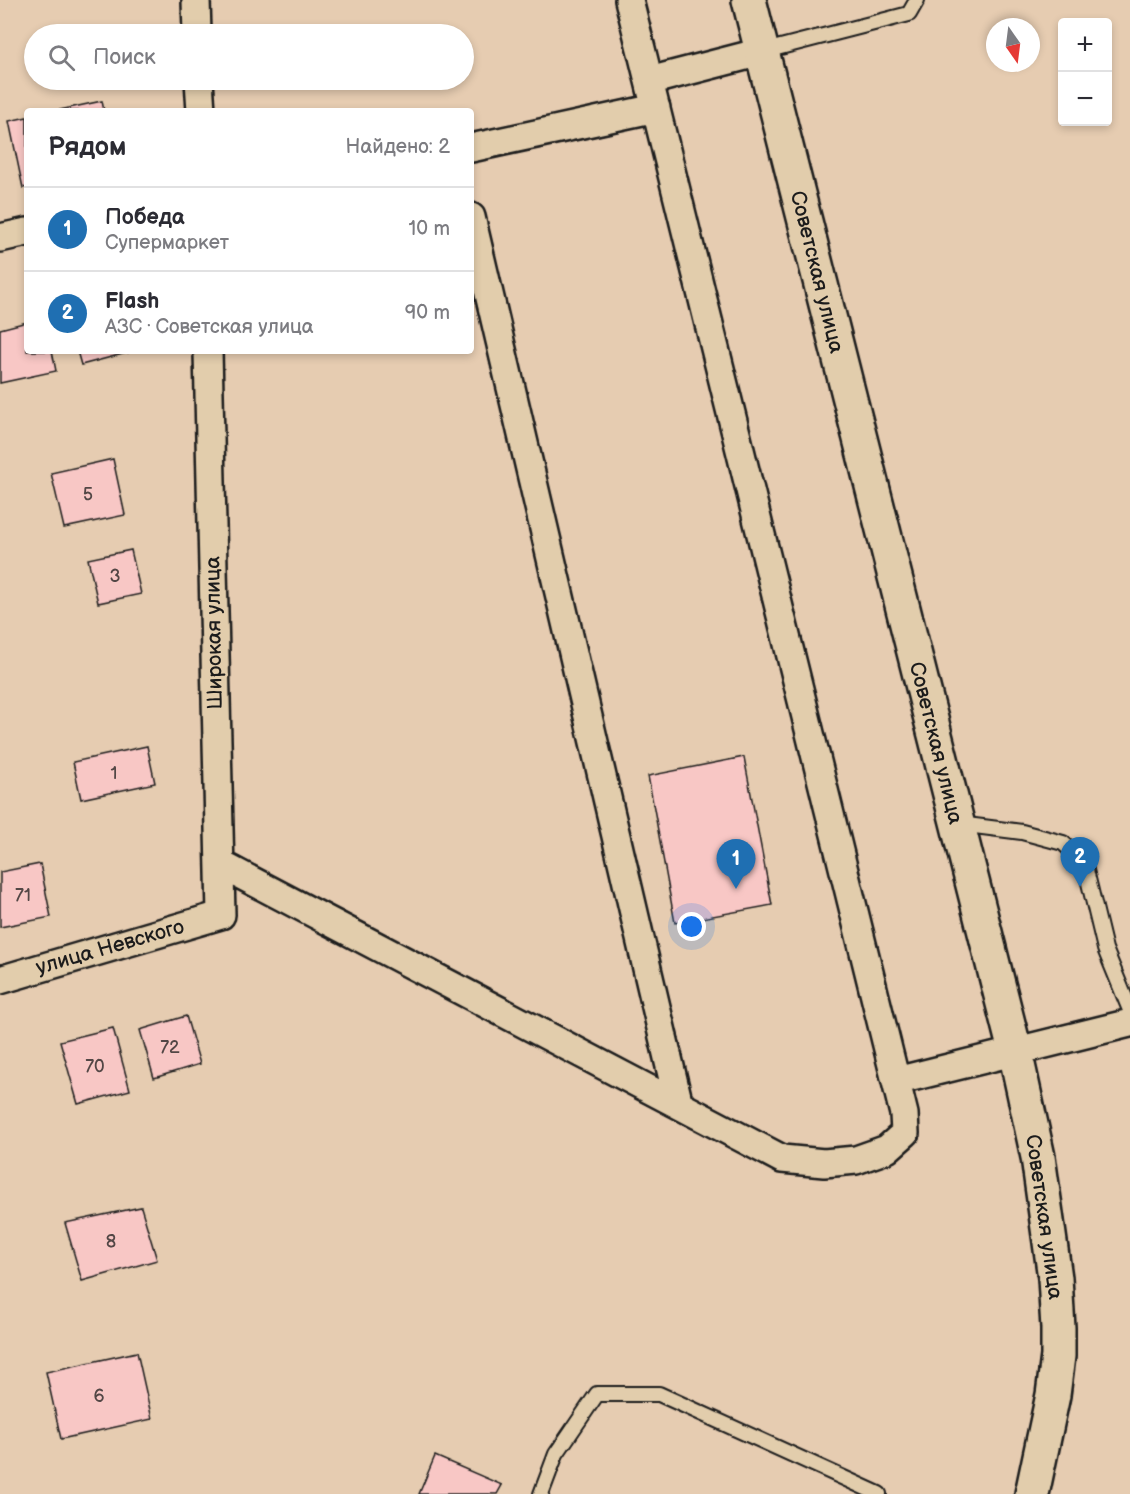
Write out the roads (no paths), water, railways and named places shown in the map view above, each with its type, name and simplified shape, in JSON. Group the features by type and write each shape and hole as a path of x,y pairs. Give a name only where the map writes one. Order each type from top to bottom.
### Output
{"main road":[{"name":"Советская улица","path":"748,0 1015,1051 1038,1157 1055,1278 1058,1356 1053,1395 1032,1494"}],"street":[{"path":"196,0 197,24"},
{"path":"220,864 782,1159 824,1163 856,1160 887,1149 905,1133 904,1114 896,1081 629,0"},
{"path":"649,81 761,52"},
{"path":"200,90 201,108"},
{"path":"474,147 656,108"},
{"path":"474,230 680,1105"},
{"path":"0,238 24,233"},
{"name":"Широкая улица","path":"208,354 221,915"},
{"name":"улица Невского","path":"0,980 221,915"},
{"path":"896,1081 1130,1023"}],"lane":[{"path":"761,52 909,14 917,0"},
{"path":"957,824 1022,832 1062,843 1084,862 1105,949 1130,1010"},
{"path":"541,1494 556,1454 597,1394 659,1394 879,1494"}],"place":[{"name":"Flash","path":"1080,887"},
{"name":"Победа","path":"736,889"}]}
